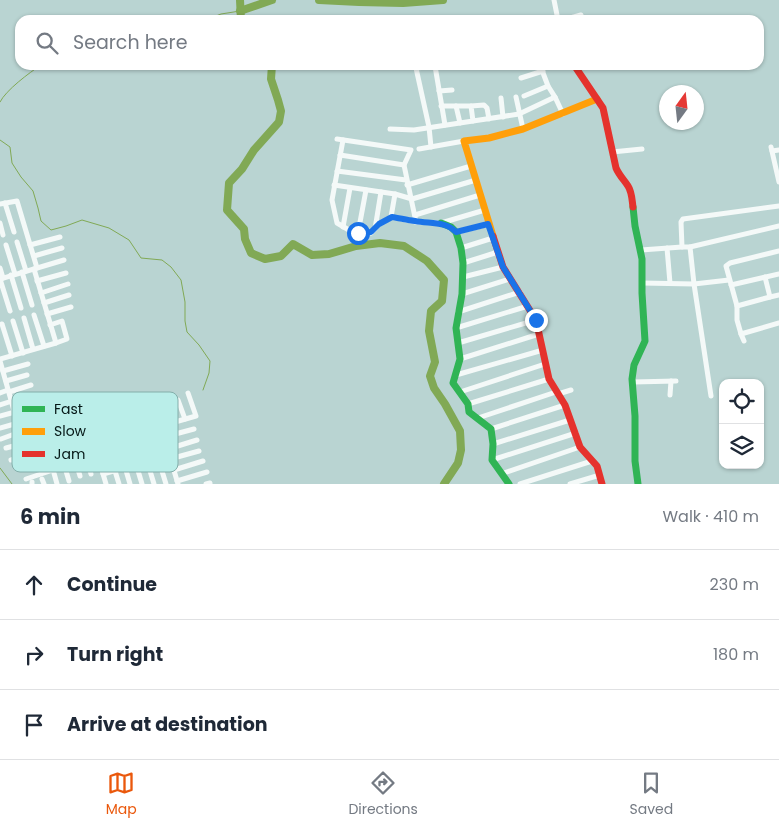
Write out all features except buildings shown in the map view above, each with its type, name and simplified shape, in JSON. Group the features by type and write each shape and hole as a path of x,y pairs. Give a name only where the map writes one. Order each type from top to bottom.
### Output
{"street":[{"path":"554,0 557,15"},
{"path":"416,70 429,128 431,147"},
{"path":"436,70 445,125"},
{"path":"577,70 605,112 618,173 626,182 631,192 635,226 641,250 645,340 634,366 632,398 635,424 635,467 638,484"},
{"path":"521,78 543,72 548,86 556,97 563,114"},
{"path":"524,96 548,86"},
{"path":"439,91 452,90"},
{"path":"516,97 523,129"},
{"path":"390,130 414,130 519,114 556,97"},
{"path":"501,98 503,117"},
{"path":"419,149 489,138 523,129 597,99"},
{"path":"441,106 484,105 487,108 489,119"},
{"path":"456,106 460,123"},
{"path":"471,106 473,121"},
{"path":"416,222 404,165 410,150 340,139 340,155 332,200 337,223 354,233 371,232 379,224 391,217 416,222 441,223 484,210"},
{"path":"464,141 488,224 503,267 536,320 549,379 565,405 580,447 597,466 602,484"},
{"path":"612,152 642,149"},
{"path":"779,150 771,149 779,180"},
{"path":"340,155 404,165"},
{"path":"337,171 407,182 471,166"},
{"path":"334,185 395,194 412,199 476,180"},
{"path":"344,227 350,188"},
{"path":"358,233 366,190"},
{"path":"375,229 381,192"},
{"path":"391,217 395,194"},
{"path":"415,215 480,195"},
{"path":"14,232 3,204 17,200 34,256 37,281 56,343"},
{"path":"682,246 681,222 683,220 779,206"},
{"path":"441,223 451,227 456,232 463,263 462,294 456,328 460,359 453,383 468,404 469,412 491,429 493,444 492,460 509,484"},
{"path":"0,224 3,235"},
{"path":"456,232 488,224"},
{"path":"641,250 690,246 779,226"},
{"path":"30,245 60,237"},
{"path":"460,248 493,238"},
{"path":"17,242 32,305"},
{"path":"6,245 21,308"},
{"path":"690,246 711,396"},
{"path":"34,256 62,248"},
{"path":"667,248 670,283"},
{"path":"744,341 737,320 737,306 726,266 727,264 779,251"},
{"path":"463,263 498,252"},
{"path":"1,278 64,260"},
{"path":"463,277 503,267"},
{"path":"0,268 10,311"},
{"path":"37,281 66,273"},
{"path":"642,283 694,284 730,282 779,274"},
{"path":"765,277 770,298"},
{"path":"462,294 510,280"},
{"path":"41,293 68,284"},
{"path":"458,312 520,292"},
{"path":"44,303 69,295"},
{"path":"737,306 779,295"},
{"path":"456,328 528,306"},
{"path":"47,314 71,307"},
{"path":"34,315 44,346"},
{"path":"24,318 33,350"},
{"path":"458,343 536,320"},
{"path":"13,321 23,353"},
{"path":"0,405 12,402 4,381 0,360 67,339 62,321 50,324"},
{"path":"741,334 779,323"},
{"path":"2,324 12,356"},
{"path":"460,359 539,334"},
{"path":"456,374 543,350"},
{"path":"2,370 28,364"},
{"path":"460,392 545,364"},
{"path":"4,381 27,375"},
{"path":"468,404 549,379"},
{"path":"633,382 673,381 670,395"},
{"path":"0,392 31,385"},
{"path":"478,418 571,390"},
{"path":"178,421 196,416 188,393"},
{"path":"178,400 185,419"},
{"path":"491,429 565,405"},
{"path":"493,444 570,420"},
{"path":"178,439 194,429"},
{"path":"492,460 576,433"},
{"path":"178,444 197,440"},
{"path":"6,448 12,446"},
{"path":"502,474 580,447"},
{"path":"178,448 199,451"},
{"path":"178,469 204,461"},
{"path":"520,484 592,461"},
{"path":"26,478 46,472"},
{"path":"66,472 69,481"},
{"path":"79,472 80,476"},
{"path":"106,484 104,474 110,472"},
{"path":"126,472 130,484"},
{"path":"138,472 142,484"},
{"path":"150,472 154,484"},
{"path":"162,472 166,484"},
{"path":"177,482 207,472"},
{"path":"570,484 600,475"}],"waterway":[{"path":"240,0 241,15"},
{"path":"240,11 272,0"},
{"path":"319,0 403,3 443,0"},
{"path":"218,15 240,11"},
{"path":"0,102 12,87 34,70"},
{"path":"272,70 271,79 281,111 279,122 254,150 242,169 229,183 227,210 244,229 245,239 251,253 265,259 281,256 293,244 312,255 329,254 356,246 380,243 404,246 427,261 444,280 442,301 431,311 429,331 435,362 430,376 434,388 460,431 461,450 458,463 444,484"},
{"path":"0,140 10,147 12,163 33,191 41,221 51,230 82,220 109,228 129,240 141,258 162,260 171,267 181,280 187,332 210,361 209,373 203,390"},
{"path":"0,468 12,484"}],"traffic: fast":[{"path":"633,207 642,259 645,341 634,365 632,379 635,416 635,461 638,484"},
{"path":"441,223 451,227 456,232 463,263 462,294 456,328 460,359 453,383 468,404 469,412 491,429 493,444 492,460 509,484"}],"traffic: slow":[{"path":"493,236 464,141 489,138 523,129 597,99"}],"traffic: jam":[{"path":"577,70 603,108 616,168 629,188 633,207"},
{"path":"493,236 503,267 536,320 549,379 565,405 580,447 597,466 602,484"}],"route":[{"path":"358,233 371,232 379,224 392,217 416,222 441,223 451,227 456,232 488,224 503,267 536,320"}]}
